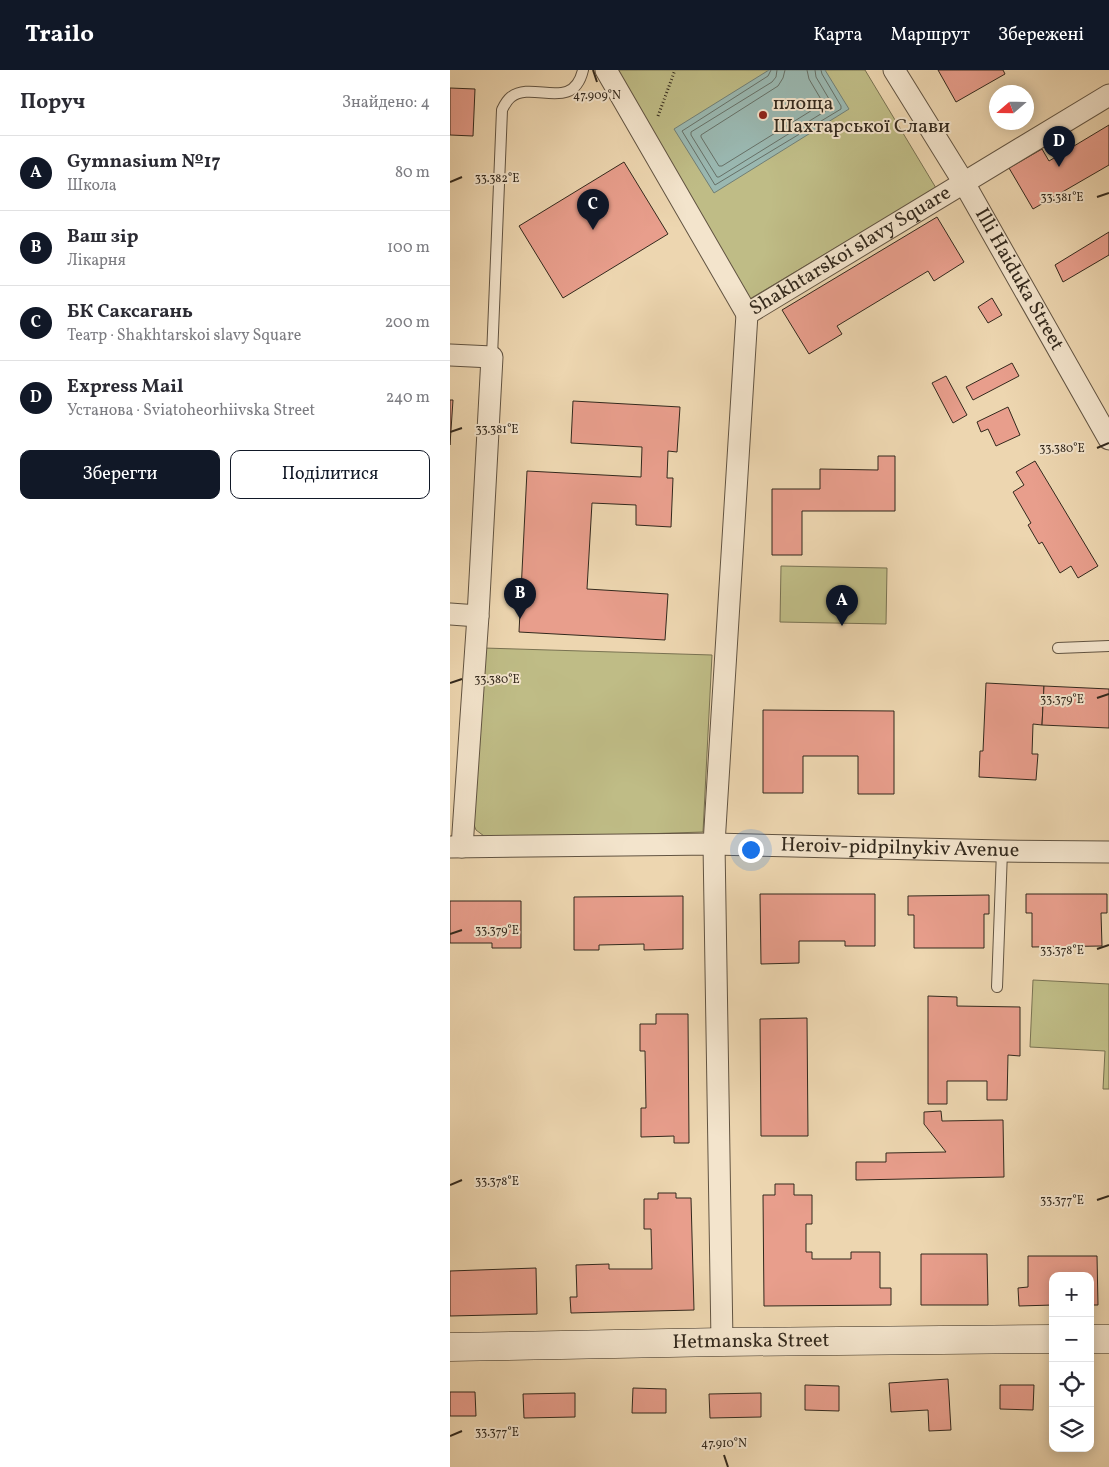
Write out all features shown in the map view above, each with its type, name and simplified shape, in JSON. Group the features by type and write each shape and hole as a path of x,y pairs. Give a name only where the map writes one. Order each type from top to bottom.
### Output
{"street":[{"name":"Shakhtarskoi slavy Square","path":"606,70 747,314 1109,95"},
{"name":"Illi Haiduka Street","path":"894,70 964,183 1109,439"},
{"path":"722,1342 714,844 747,314"},
{"path":"450,355 492,357 478,616 456,847"},
{"path":"450,614 478,616"},
{"name":"Heroiv-pidpilnykiv Avenue","path":"456,847 714,844 1109,852"},
{"name":"Hetmanska Street","path":"450,1347 1049,1339"},
{"path":"1094,1339 1109,1339"}],"lane":[{"path":"492,357 502,110 512,96 521,93 562,93 571,90 579,84 584,70"},
{"path":"1058,648 1109,646"},
{"path":"997,988 1002,851"}],"path":[{"path":"648,143 675,70"}],"shaded area":[{"path":"611,70 865,70 936,188 748,300"},
{"path":"781,566 887,568 886,624 780,622"},
{"path":"484,648 712,655 703,832 488,839 476,830 471,817"},
{"path":"1033,980 1109,984 1109,1089 1103,1089 1105,1051 1030,1047"}],"water":[{"path":"769,70 825,70 849,109 714,193 674,129"}],"building":[{"path":"938,70 1003,70 1005,74 956,102"},
{"path":"450,88 475,89 473,136 450,135"},
{"path":"1109,125 1109,165 1033,209 1009,168 1042,149 1049,161"},
{"path":"624,162 668,234 563,298 519,226"},
{"path":"937,217 964,262 934,281 928,271 837,326 842,334 809,354 782,310"},
{"path":"1109,232 1109,255 1063,282 1055,265"},
{"path":"992,298 1002,315 988,323 978,307"},
{"path":"1012,363 1019,376 973,400 966,387"},
{"path":"946,376 967,415 953,423 932,383"},
{"path":"450,400 453,400 450,445"},
{"path":"573,401 680,407 677,452 668,451 667,478 673,478 671,527 636,525 636,505 592,503 587,589 668,594 665,640 519,632 527,471 641,477 642,447 571,443"},
{"path":"1008,407 1020,435 996,446 988,429 981,432 977,422"},
{"path":"878,456 895,456 895,511 802,511 802,555 772,555 772,489 820,489 820,469 878,470"},
{"path":"1035,461 1098,566 1078,578 1071,566 1060,573 1042,542 1039,544 1028,525 1031,523 1013,492 1024,485 1016,472"},
{"path":"986,683 1044,686 1042,725 1033,724 1032,754 1038,754 1036,780 979,777 980,751 983,751"},
{"path":"1044,686 1109,689 1109,728 1042,725"},
{"path":"763,710 894,711 894,794 858,794 858,756 803,756 803,793 763,793"},
{"path":"760,894 875,894 875,946 845,946 845,941 799,941 799,963 761,964"},
{"path":"1026,894 1107,894 1107,913 1101,913 1102,946 1032,947 1032,913 1026,913"},
{"path":"989,895 989,914 984,914 984,948 914,948 914,915 908,915 908,896"},
{"path":"683,896 683,949 644,950 644,944 599,945 599,950 574,950 574,897"},
{"path":"450,901 521,901 521,948 492,948 492,943 450,943"},
{"path":"928,996 957,997 957,1006 1020,1007 1020,1056 1008,1055 1007,1100 987,1100 987,1081 947,1081 947,1104 928,1104"},
{"path":"656,1014 688,1014 689,1143 674,1143 674,1136 641,1137 641,1108 646,1108 645,1051 640,1051 640,1024 656,1024"},
{"path":"807,1018 808,1136 761,1136 760,1019"},
{"path":"941,1111 942,1121 1003,1120 1004,1177 856,1180 856,1162 886,1162 886,1153 946,1152 924,1124 924,1112"},
{"path":"775,1184 794,1184 794,1195 812,1195 812,1224 806,1224 806,1252 812,1252 812,1259 851,1259 851,1252 880,1252 880,1288 891,1288 891,1305 764,1306 763,1195 775,1195"},
{"path":"658,1193 676,1193 676,1198 691,1198 694,1310 571,1313 570,1297 577,1297 576,1265 609,1264 609,1269 652,1269 651,1229 644,1229 644,1199 658,1199"},
{"path":"921,1254 987,1254 988,1305 921,1305"},
{"path":"1028,1256 1097,1256 1098,1305 1094,1305 1094,1272 1049,1272 1049,1305 1019,1306 1018,1288 1028,1287"},
{"path":"536,1268 537,1314 450,1316 450,1271"},
{"path":"948,1379 951,1430 929,1431 928,1410 891,1412 889,1383"},
{"path":"805,1385 839,1386 839,1411 805,1410"},
{"path":"1000,1385 1034,1385 1033,1410 1000,1409"},
{"path":"633,1388 666,1389 666,1413 632,1413"},
{"path":"450,1392 475,1392 476,1416 450,1416"},
{"path":"575,1393 575,1417 524,1418 523,1394"},
{"path":"761,1393 761,1417 710,1418 709,1394"}],"place":[{"name":"площа Шахтарської Слави","path":"763,115"},
{"name":"Express Mail","path":"1059,167"},
{"name":"БК Саксагань","path":"593,230"},
{"name":"Ваш зір","path":"520,619"},
{"name":"Gymnasium №17","path":"842,626"}]}
